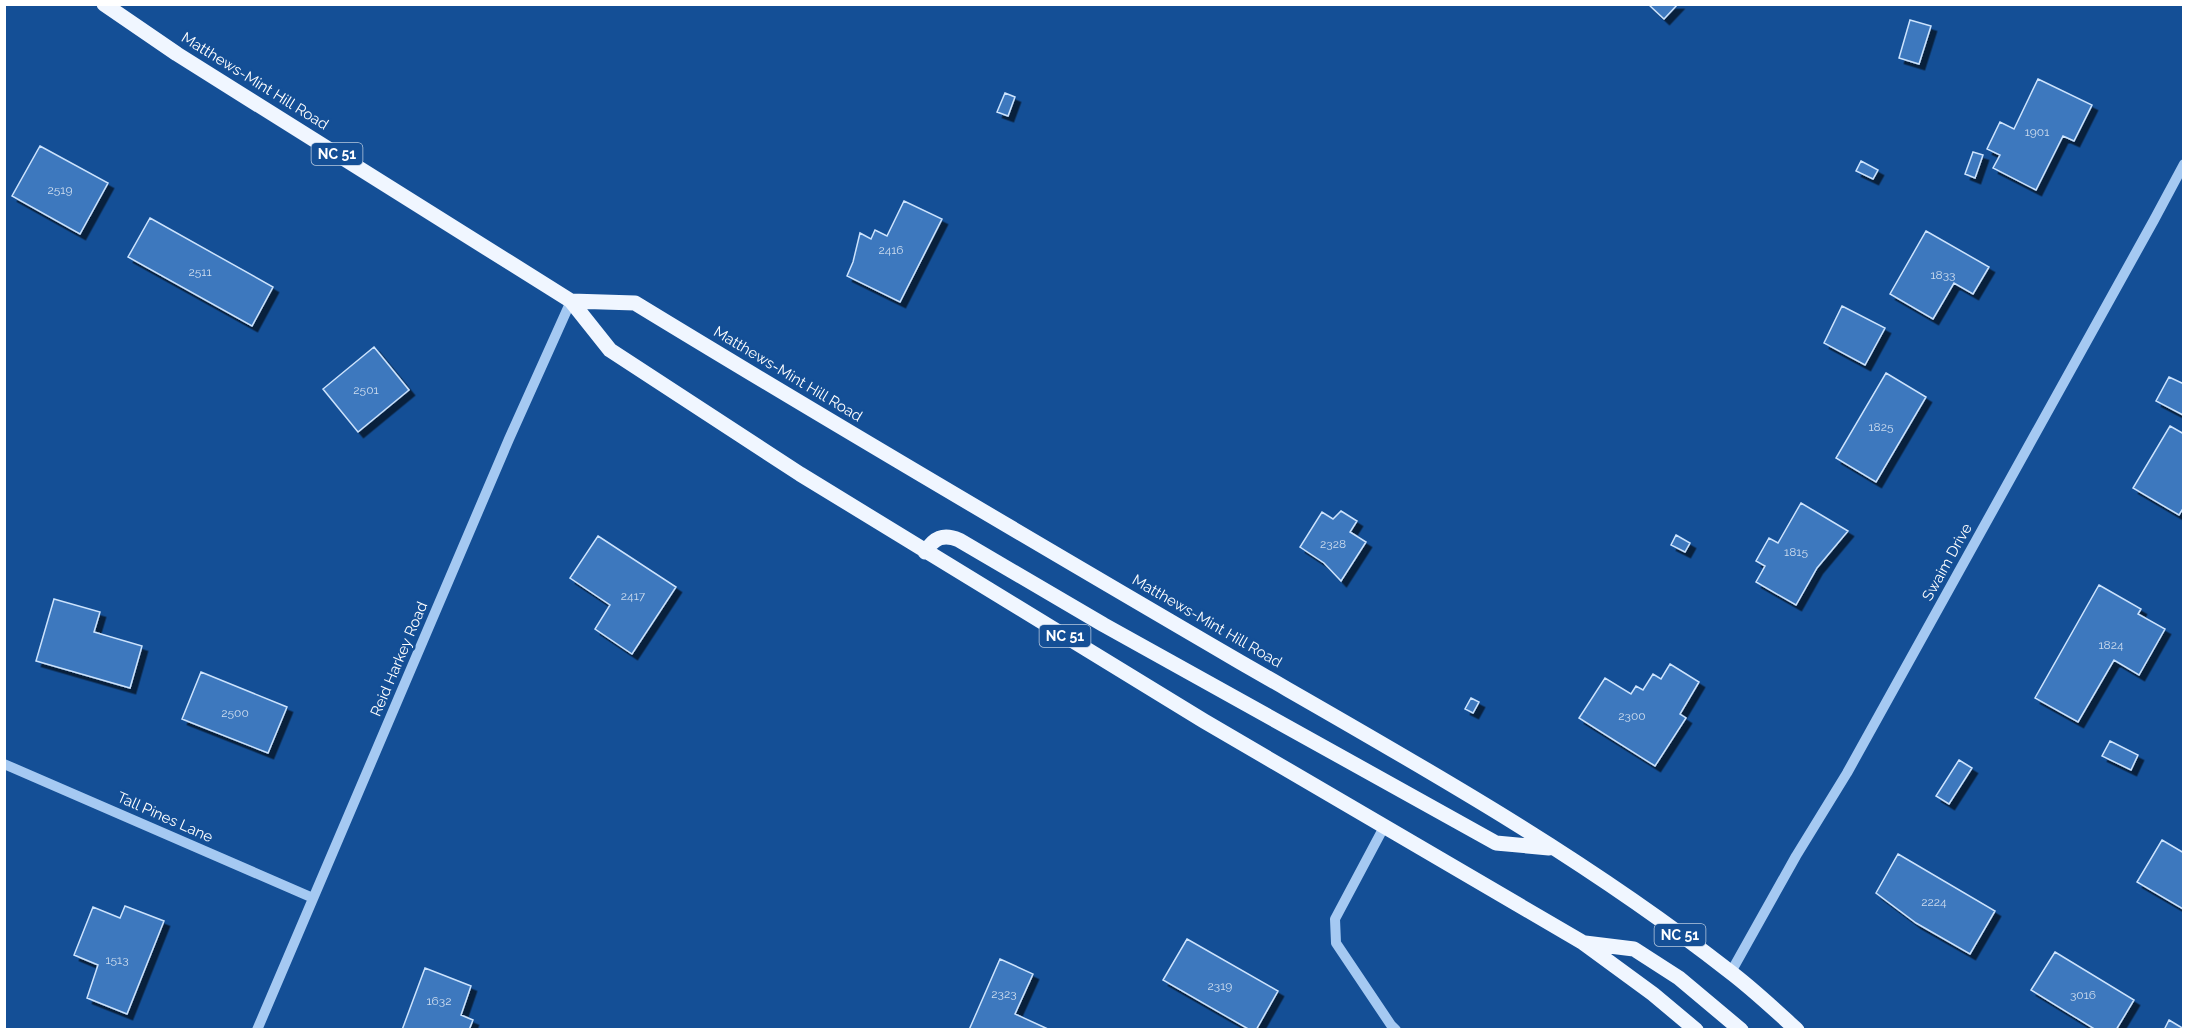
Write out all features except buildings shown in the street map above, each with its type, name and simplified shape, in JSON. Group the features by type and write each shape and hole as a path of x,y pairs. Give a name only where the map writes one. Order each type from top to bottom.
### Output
{"main road":[{"name":"Matthews-Mint Hill Road","path":"104,4 177,54 571,301 609,350 925,552 1204,721 1582,942"},
{"name":"Matthews-Mint Hill Road","path":"571,301 636,303 938,485 1384,745 1555,849 1731,972 1797,1029"},
{"path":"925,552 941,536 953,537 1114,631 1496,843 1555,849"},
{"path":"1582,942 1634,949 1679,978 1741,1029"},
{"name":"NC 51","path":"1582,942 1696,1029"}],"street":[{"name":"Swaim Drive","path":"1731,972 1796,856 1853,763 2184,164"},
{"name":"Reid Harkey Road","path":"257,1029 509,439 571,301"},
{"name":"Tall Pines Lane","path":"4,764 313,898"},
{"path":"1384,827 1335,919 1336,943 1392,1028"}]}
